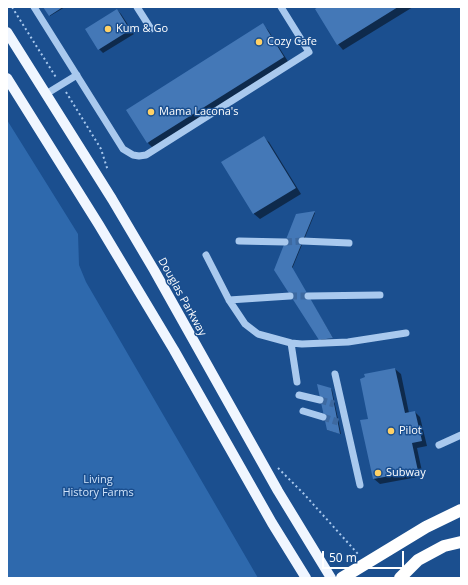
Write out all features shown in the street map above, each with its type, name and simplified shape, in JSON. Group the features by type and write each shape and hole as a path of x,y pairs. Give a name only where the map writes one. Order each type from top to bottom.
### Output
{"highway":[{"path":"342,578 426,527 461,510"},
{"path":"400,578 418,560 444,546 461,542"}],"main road":[{"name":"Douglas Parkway","path":"7,32 126,222 278,491 331,578"},
{"path":"7,78 174,350 272,523 306,578"}],"lane":[{"path":"34,7 123,149 133,155 146,155 309,52 281,7"},
{"path":"137,7 151,29"},
{"path":"46,94 77,75"},
{"path":"238,241 285,242"},
{"path":"302,242 349,243"},
{"path":"206,255 229,300 245,324 258,334 291,343 302,344 348,342 406,333"},
{"path":"229,300 290,296"},
{"path":"308,296 380,296"},
{"path":"291,343 298,382"},
{"path":"334,374 360,485"},
{"path":"299,395 320,400"},
{"path":"334,404 342,406"},
{"path":"303,411 324,417"},
{"path":"338,422 346,424"},
{"path":"439,445 461,435"}],"path":[{"path":"12,7 101,149 110,176"},
{"path":"276,464 278,468 358,554"}],"green space":[{"name":"Living History Farms","path":"7,120 78,234 79,265 86,282 258,578 7,578"}],"building":[{"path":"43,7 63,7 49,16"},
{"path":"318,7 398,7 337,45 315,9"},
{"name":"Kum & Go","path":"117,9 130,30 98,50 85,29"},
{"path":"263,23 284,57 147,143 126,110"},
{"path":"264,136 296,188 253,214 221,162"},
{"path":"315,211 292,267 333,338 319,340 274,270 296,214"},
{"name":"Pilot","path":"395,368 405,413 415,411 422,441 412,443 418,471 373,479 360,420 368,419 360,379 365,377 364,374"},
{"path":"317,384 331,388 340,434 327,430"}],"tunnel":[{"path":"285,242 302,241"},
{"path":"290,296 308,296"},
{"path":"320,400 334,404"},
{"path":"323,417 338,422"}],"place":[{"name":"Kum & Go","path":"108,29"},
{"name":"Cozy Cafe","path":"259,42"},
{"name":"Mama Lacona's","path":"151,112"},
{"name":"Pilot","path":"391,431"},
{"name":"Subway","path":"378,473"}]}
